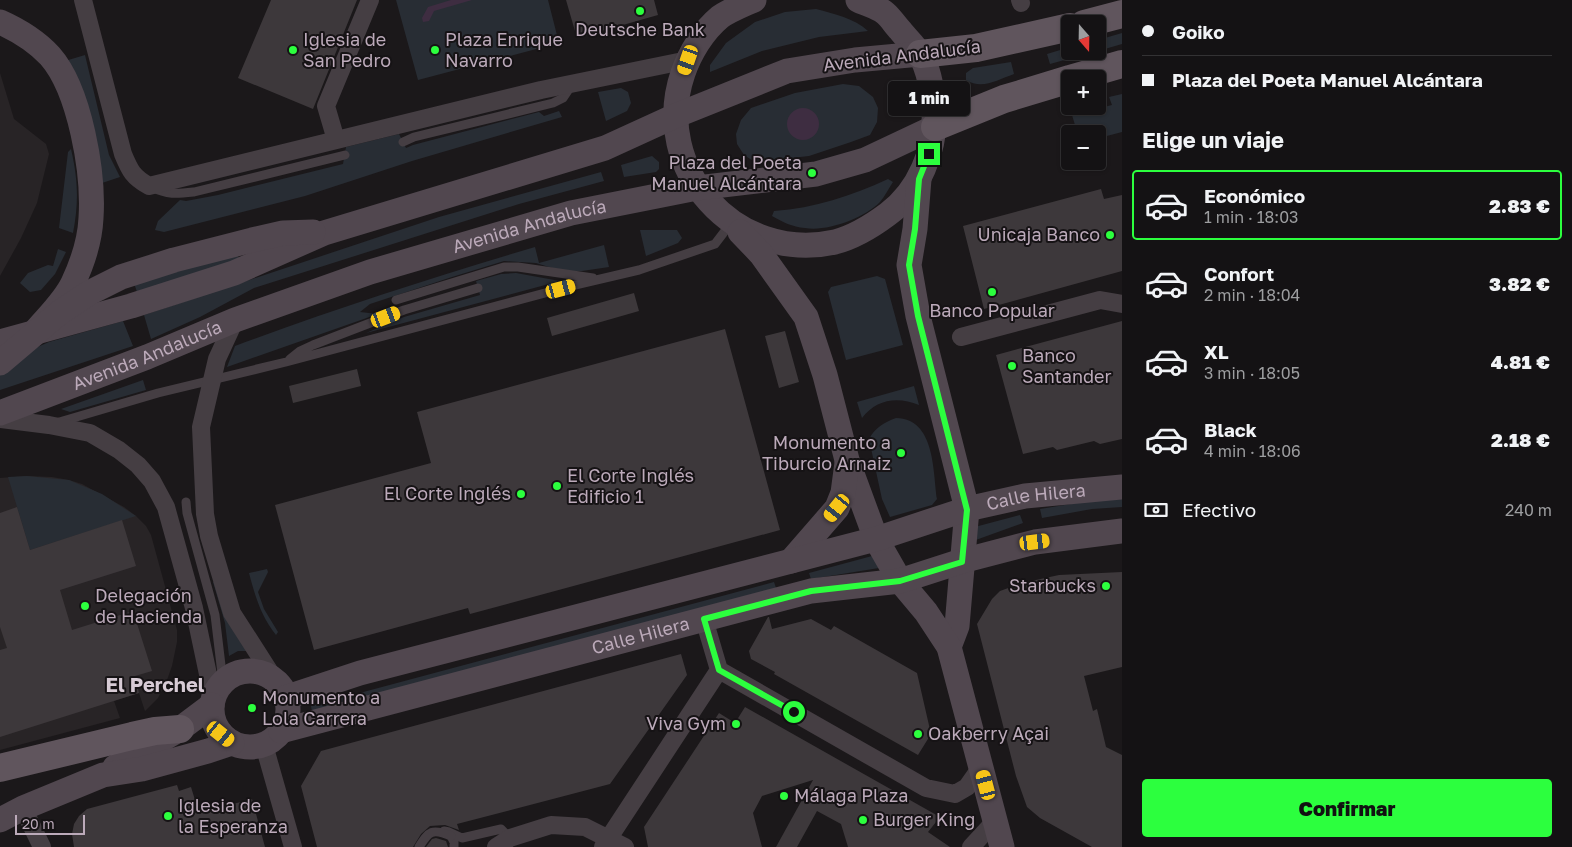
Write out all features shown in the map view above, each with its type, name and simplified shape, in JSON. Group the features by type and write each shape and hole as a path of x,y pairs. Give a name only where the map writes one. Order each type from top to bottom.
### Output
{"main road":[{"path":"754,0 720,8 688,60 678,87 675,116 680,153 696,188 761,254 806,317 825,375 847,460 876,538 900,581 926,612 949,647 1002,847"},
{"path":"731,223 763,238 799,245 835,242 868,229 897,207 919,179 929,154 935,127 933,90 920,54 885,13 858,0"},
{"path":"1106,18 1122,14"},
{"path":"0,22 35,42 50,56 63,74 79,119 91,190 91,220 85,246 72,284 58,305 33,334 0,363"},
{"name":"Avenida Andalucía","path":"0,342 131,306 234,273 324,233 605,148 675,116 787,71 855,60 976,48 1061,29"},
{"name":"Avenida Andalucía","path":"1101,70 1122,64"},
{"name":"Avenida Andalucía","path":"0,413 147,357 235,320 370,272 571,213 696,188 816,174 865,160 935,127 1004,99 1061,82"},
{"path":"919,179 915,229 909,265 918,316 967,510 957,626 949,647"},
{"path":"791,561 837,508 843,493 847,460"},
{"name":"Calle Hilera","path":"281,688 360,673 791,561 876,538 967,510 1026,496 1122,487"},
{"name":"Calle Hilera","path":"273,738 811,591 900,581 1035,542 1122,531"},
{"path":"0,820 23,808 103,775 180,729 235,674 249,670 263,673 281,688 288,715 273,738 253,747 232,743 221,734 214,720 216,695"},
{"path":"0,768 155,731 180,729"},
{"path":"103,775 142,769 232,743"}],"street":[{"path":"83,0 123,154 131,172 138,180 149,186 572,83 688,60"},
{"path":"336,140 326,106 370,0"},
{"path":"961,337 1100,300 1122,304"},
{"path":"235,320 225,338 217,359 201,428 205,514 232,613 281,688"},
{"path":"0,419 50,425 90,433 119,450 138,465 152,481 166,507 192,598 216,695"},
{"path":"704,619 719,670 926,788 955,794 967,787 981,767"},
{"path":"606,843 719,670"},
{"path":"273,738 293,847"},
{"path":"23,808 42,847"},
{"path":"972,847 995,821"},
{"path":"503,842 551,825 585,827 606,843 625,847"}],"lane":[{"path":"403,142 414,137 553,103 563,98 572,83"},
{"path":"149,186 164,194 194,192 345,155"},
{"path":"50,425 158,393 286,362 639,270 715,244 731,223"},
{"path":"396,300 504,268 518,267 602,279"},
{"path":"286,362 300,351 313,345 404,310 478,288"},
{"path":"186,502 187,513 215,615 216,695"},
{"path":"420,847 424,836 431,832 439,831 450,832 462,838 501,829 503,842"},
{"path":"420,847 424,837 439,831 451,836 454,847"}],"shaded area":[{"path":"396,0 548,0 559,43 418,80"},
{"path":"451,0 472,0 434,11 429,21 423,22 422,18 428,7"},
{"path":"816,9 850,20 868,31 819,37 762,51 710,72 710,65 726,43 755,22 785,12"},
{"path":"1122,33 1122,44 1106,49 1106,38"},
{"path":"1061,50 1061,60 1064,60 1050,64 1047,54"},
{"path":"85,55 109,155 120,177 102,183 65,61"},
{"path":"1011,62 1014,74 984,84 972,83 966,80 966,73 973,68"},
{"path":"0,73 14,119 46,144 49,154 37,203 21,238 0,276"},
{"path":"843,84 859,86 873,97 878,108 877,122 870,135 809,156 755,162 744,155 737,144 736,134 741,120 751,108 795,93"},
{"path":"621,88 628,92 631,103 627,111 606,121 598,92"},
{"path":"1122,94 1122,132 1106,136 1106,125 1075,125 1072,115 1106,115 1106,106 1112,105 1109,97"},
{"path":"803,108 809,109 814,113 818,118 818,130 814,135 809,139 803,140 797,139 792,135 788,130 787,124 788,118 792,113 797,109"},
{"path":"559,111 562,117 412,161 305,196 164,232 155,230 158,221 180,200 186,201 218,195 343,164 346,147 399,134 406,148 539,112 544,116"},
{"path":"71,149 77,191 73,233 59,228 68,152"},
{"path":"652,156 659,162 659,169 656,172 624,177 621,165"},
{"path":"601,172 604,181 519,204 254,288 200,317 151,339 144,315 439,217"},
{"path":"888,179 893,182 880,202 865,213 834,226 814,229 805,228 792,225 772,216 774,211 804,207 832,200"},
{"path":"640,230 677,230 682,238 678,243 646,256"},
{"path":"604,245 609,267 582,271 562,271 536,263 504,261 370,304 360,312 378,314 227,367 235,346 384,294 535,247 539,263"},
{"path":"58,249 66,252 55,274 41,290 30,292 20,283 28,273 48,265 53,266"},
{"path":"237,255 240,259 137,292 133,280"},
{"path":"516,273 560,281 366,333 404,317 480,295 476,281 501,274"},
{"path":"877,276 885,279 903,345 846,360 828,292 831,287"},
{"path":"123,321 133,346 0,390 0,375 26,352 49,342"},
{"path":"143,380 146,390 70,412 61,409"},
{"path":"914,386 919,405 911,402 888,401 874,407 862,418 857,402"},
{"path":"896,418 909,421 918,427 925,436 933,461 937,499 932,505 890,517 882,499 869,439 880,426"},
{"path":"27,476 69,480 102,494 136,516 30,550 8,477"},
{"name":"Delegación de Hacienda","path":"52,477 82,484 124,507 146,526 151,535 177,630 177,642 167,680 158,698 145,711 139,693 114,701 120,718 0,750 0,478"},
{"path":"1122,499 1122,507 1092,509 1042,518 1040,509 1089,501"},
{"path":"1020,515 1023,523 973,541 971,528"},
{"path":"872,556 879,568 811,579 809,573"},
{"path":"267,569 268,572 258,592 264,609 278,632 276,635 266,621 259,606 249,573"},
{"path":"217,581 249,651 238,651 229,656 225,623 213,582"},
{"path":"774,582 776,588 312,712 311,706"}],"building":[{"name":"Iglesia de San Pedro","path":"271,0 357,0 313,109 238,78"},
{"path":"566,0 654,0 658,15 577,38"},
{"path":"1101,189 1104,199 1122,195 1122,271 984,309 963,226"},
{"path":"634,293 639,311 552,336 547,318"},
{"path":"1122,321 1122,439 1100,444 1094,441 1057,450 1053,447 1023,454 996,355"},
{"name":"El Corte Inglés Edificio 1","path":"725,329 780,530 470,614 468,608 314,650 275,505 431,463 417,412"},
{"path":"785,331 799,382 779,388 765,336"},
{"path":"357,369 361,386 293,403 289,386"},
{"path":"17,507 30,550 122,520 136,566 60,590 72,630 133,611 152,671 135,676 139,693 0,737 0,650 7,648 0,627 0,513"},
{"path":"1122,572 1122,667 1084,676 1093,711 1097,709 1106,747 1122,755 1122,847 1092,847 1040,818 1027,807 1016,776 977,624 992,599 1000,591 1022,583 1059,575"},
{"path":"768,617 772,629 811,619 831,630 834,626 917,673 931,734 918,755 774,674 775,672 751,659 749,651"},
{"path":"681,654 687,675 610,784 457,824 459,830 445,825 430,826 421,834 413,847 317,847 301,786 321,751"},
{"name":"Málaga Plaza","path":"745,707 940,817 928,832 950,847 848,847 841,824 817,811 797,847 776,847 813,780 762,796 753,813 762,847 648,847 644,827 719,713 735,723"},
{"name":"Iglesia de la Esperanza","path":"177,785 179,791 191,787 199,813 252,799 265,847 74,847 72,834 74,824 87,809"},
{"path":"436,838 446,841 448,847 426,847 432,839"}],"place":[{"name":"Deutsche Bank","path":"640,11"},
{"name":"Iglesia de San Pedro","path":"293,50"},
{"name":"Plaza Enrique Navarro","path":"435,50"},
{"name":"Plaza del Poeta Manuel Alcántara","path":"812,173"},
{"name":"Unicaja Banco","path":"1110,235"},
{"name":"Banco Popular","path":"992,292"},
{"name":"Banco Santander","path":"1012,366"},
{"name":"Monumento a Tiburcio Arnaiz","path":"901,453"},
{"name":"El Corte Inglés Edificio 1","path":"557,486"},
{"name":"El Corte Inglés","path":"521,494"},
{"name":"Starbucks","path":"1106,586"},
{"name":"Delegación de Hacienda","path":"85,606"},
{"name":"Monumento a Lola Carrera","path":"252,708"},
{"name":"Viva Gym","path":"736,724"},
{"name":"Oakberry Açai","path":"918,734"},
{"name":"Málaga Plaza","path":"784,796"},
{"name":"Iglesia de la Esperanza","path":"168,816"},
{"name":"Burger King","path":"863,820"}],"district":[{"name":"El Perchel","path":"155,685"}],"route":[{"path":"794,712 719,670 704,619 811,591 900,581 962,562 967,510 918,316 909,265 915,229 919,179 929,154"}]}
